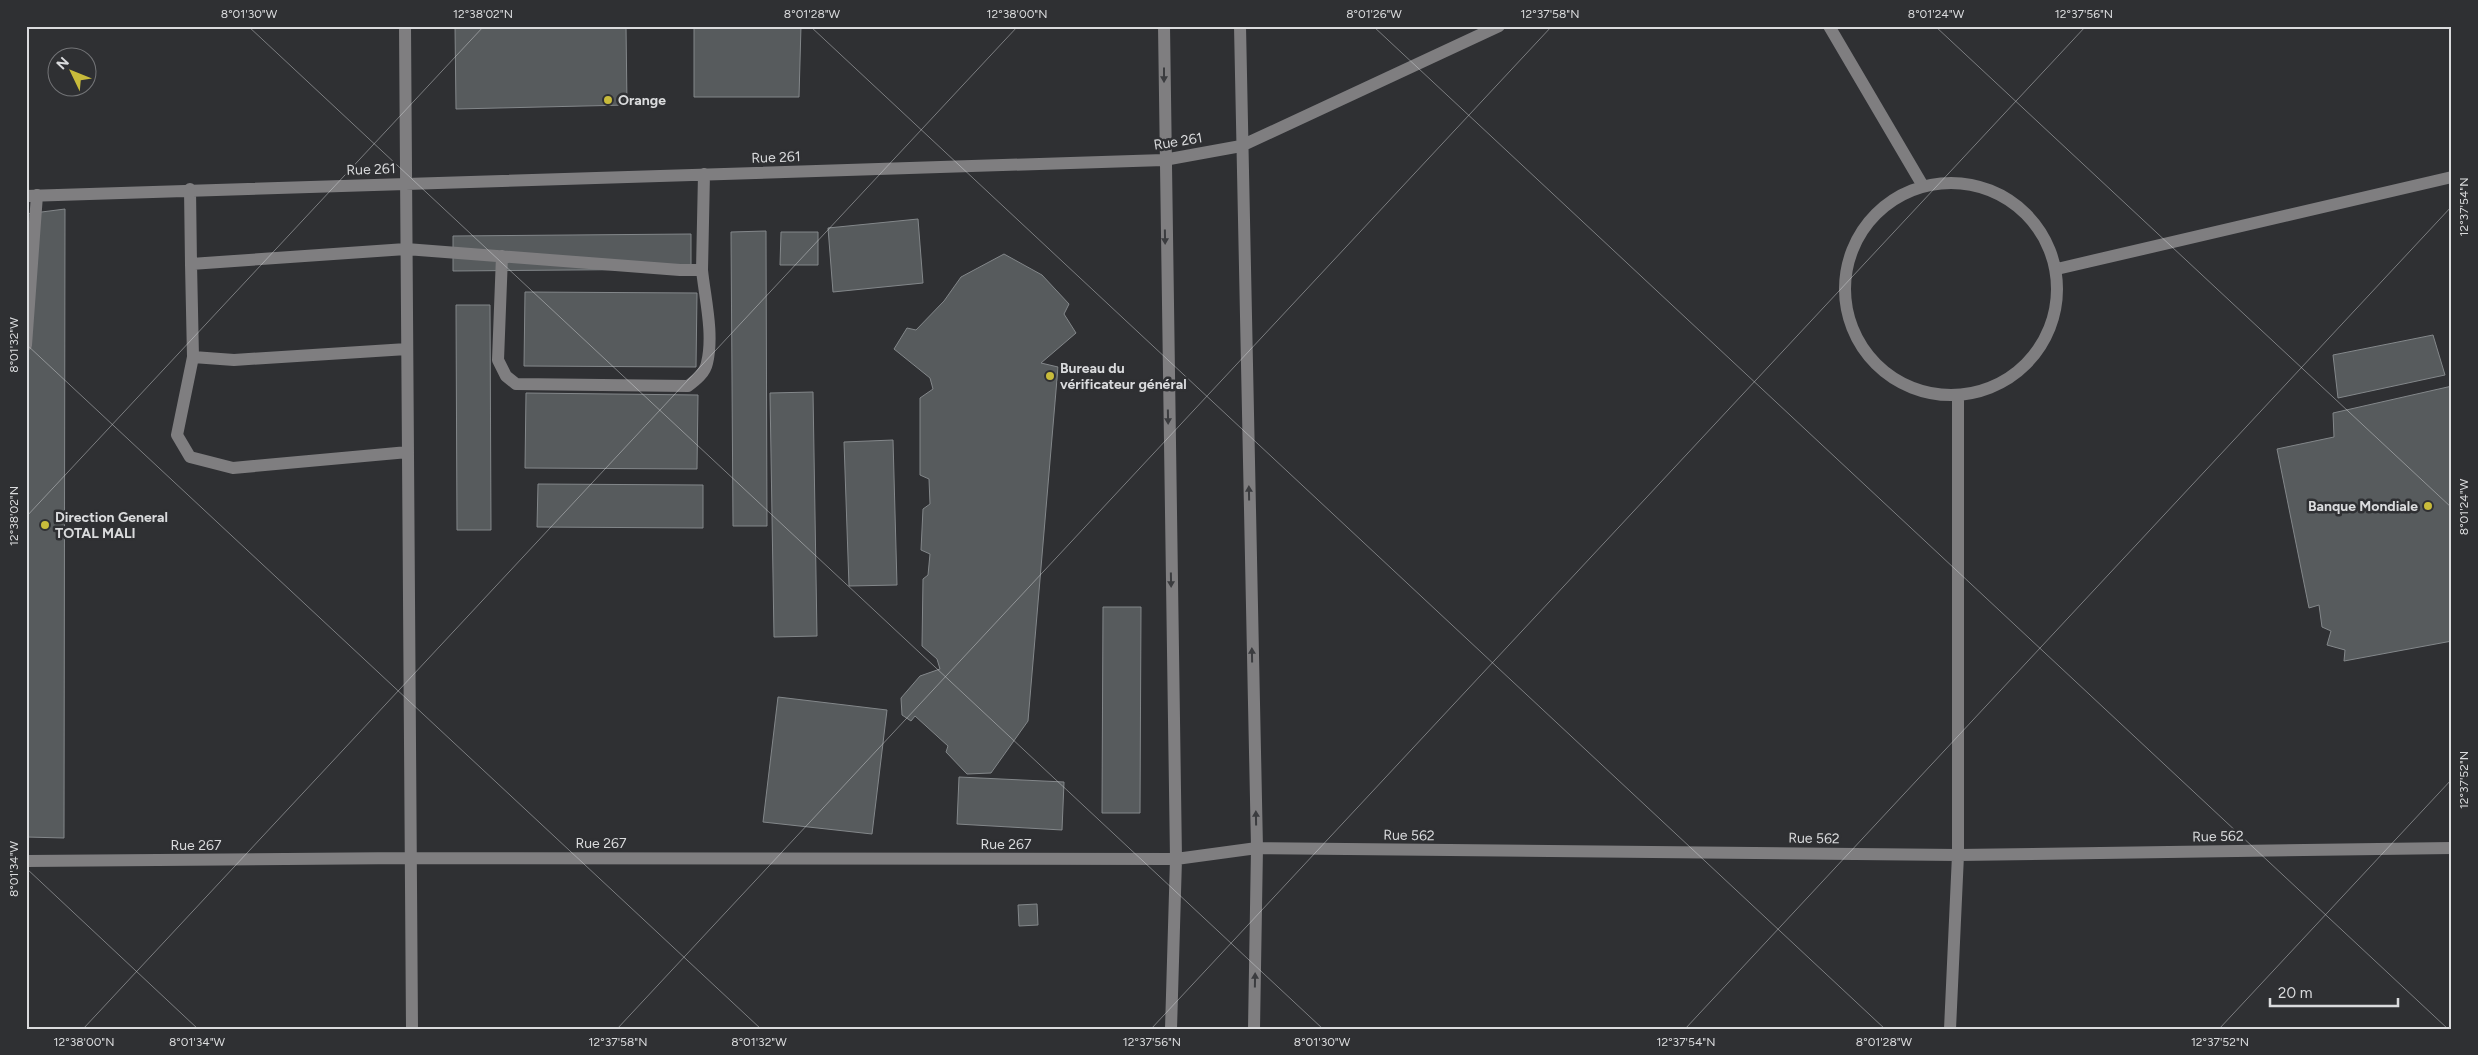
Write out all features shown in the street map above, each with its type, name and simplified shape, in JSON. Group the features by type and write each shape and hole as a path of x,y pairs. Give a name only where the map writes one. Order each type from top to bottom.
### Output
{"street":[{"path":"405,26 412,1029"},
{"path":"1164,26 1164,160 1176,859 1171,1029"},
{"path":"1240,26 1257,848 1254,1029"},
{"name":"Rue 261","path":"32,196 1164,160 1241,146 1498,26"},
{"path":"1829,26 1923,186"},
{"path":"502,256 498,360 506,376 516,384 688,386 700,376 707,364 709,333 702,270 704,174"},
{"path":"2057,269 2452,177"},
{"path":"1970,183 2005,196 2026,212 2048,242 2057,269 2056,310 2043,344 2025,366 1995,387 1958,396 1936,396 1900,384 1884,374 1859,346 1846,312 1844,274 1856,238 1889,201 1923,186 1970,183"},
{"path":"190,190 193,357 177,435 190,458 232,468 408,452"},
{"path":"26,345 32,196"},
{"path":"191,264 406,249 680,270 702,270"},
{"path":"193,357 234,360 407,349"},
{"path":"1950,1029 1958,855 1958,396"},
{"name":"Rue 562","path":"1176,859 1257,848 1958,855 2452,848"},
{"name":"Rue 267","path":"26,861 410,858 1176,859"}],"building":[{"path":"455,26 626,26 627,105 456,109"},
{"path":"694,26 801,26 799,97 694,97"},
{"name":"Direction General TOTAL MALI","path":"65,209 64,838 26,837 26,214"},
{"path":"918,219 923,283 833,292 828,228"},
{"path":"766,231 767,526 733,526 731,232"},
{"path":"781,232 818,232 818,265 780,265"},
{"path":"691,234 691,269 453,271 453,236"},
{"path":"1004,254 1042,275 1069,304 1064,314 1076,333 1041,363 1058,367 1028,721 991,773 967,774 946,752 948,746 915,716 911,721 902,715 901,698 920,676 940,669 937,659 922,646 923,579 928,575 930,554 921,550 923,509 930,504 929,479 920,475 920,398 933,389 930,378 894,349 907,328 916,330 944,301 961,277"},
{"path":"525,292 697,293 696,367 524,366"},
{"path":"456,305 490,305 491,530 457,530"},
{"path":"2433,335 2445,375 2338,398 2333,355"},
{"path":"2452,386 2452,641 2344,661 2345,650 2327,645 2331,631 2322,627 2319,605 2309,608 2277,449 2334,437 2333,413"},
{"path":"813,392 817,636 774,637 770,393"},
{"path":"526,393 698,395 697,469 525,468"},
{"path":"893,440 897,585 849,586 844,442"},
{"path":"538,484 703,485 703,528 537,527"},
{"path":"1103,607 1141,607 1140,813 1102,813"},
{"path":"778,697 887,710 872,834 763,822"},
{"path":"959,777 1064,782 1062,830 957,824"},
{"path":"1037,904 1038,925 1019,926 1018,905"}],"place":[{"name":"Orange","path":"608,100"},
{"name":"Bureau du vérificateur général","path":"1050,376"},
{"name":"Banque Mondiale","path":"2428,506"},
{"name":"Direction General TOTAL MALI","path":"45,525"}]}
